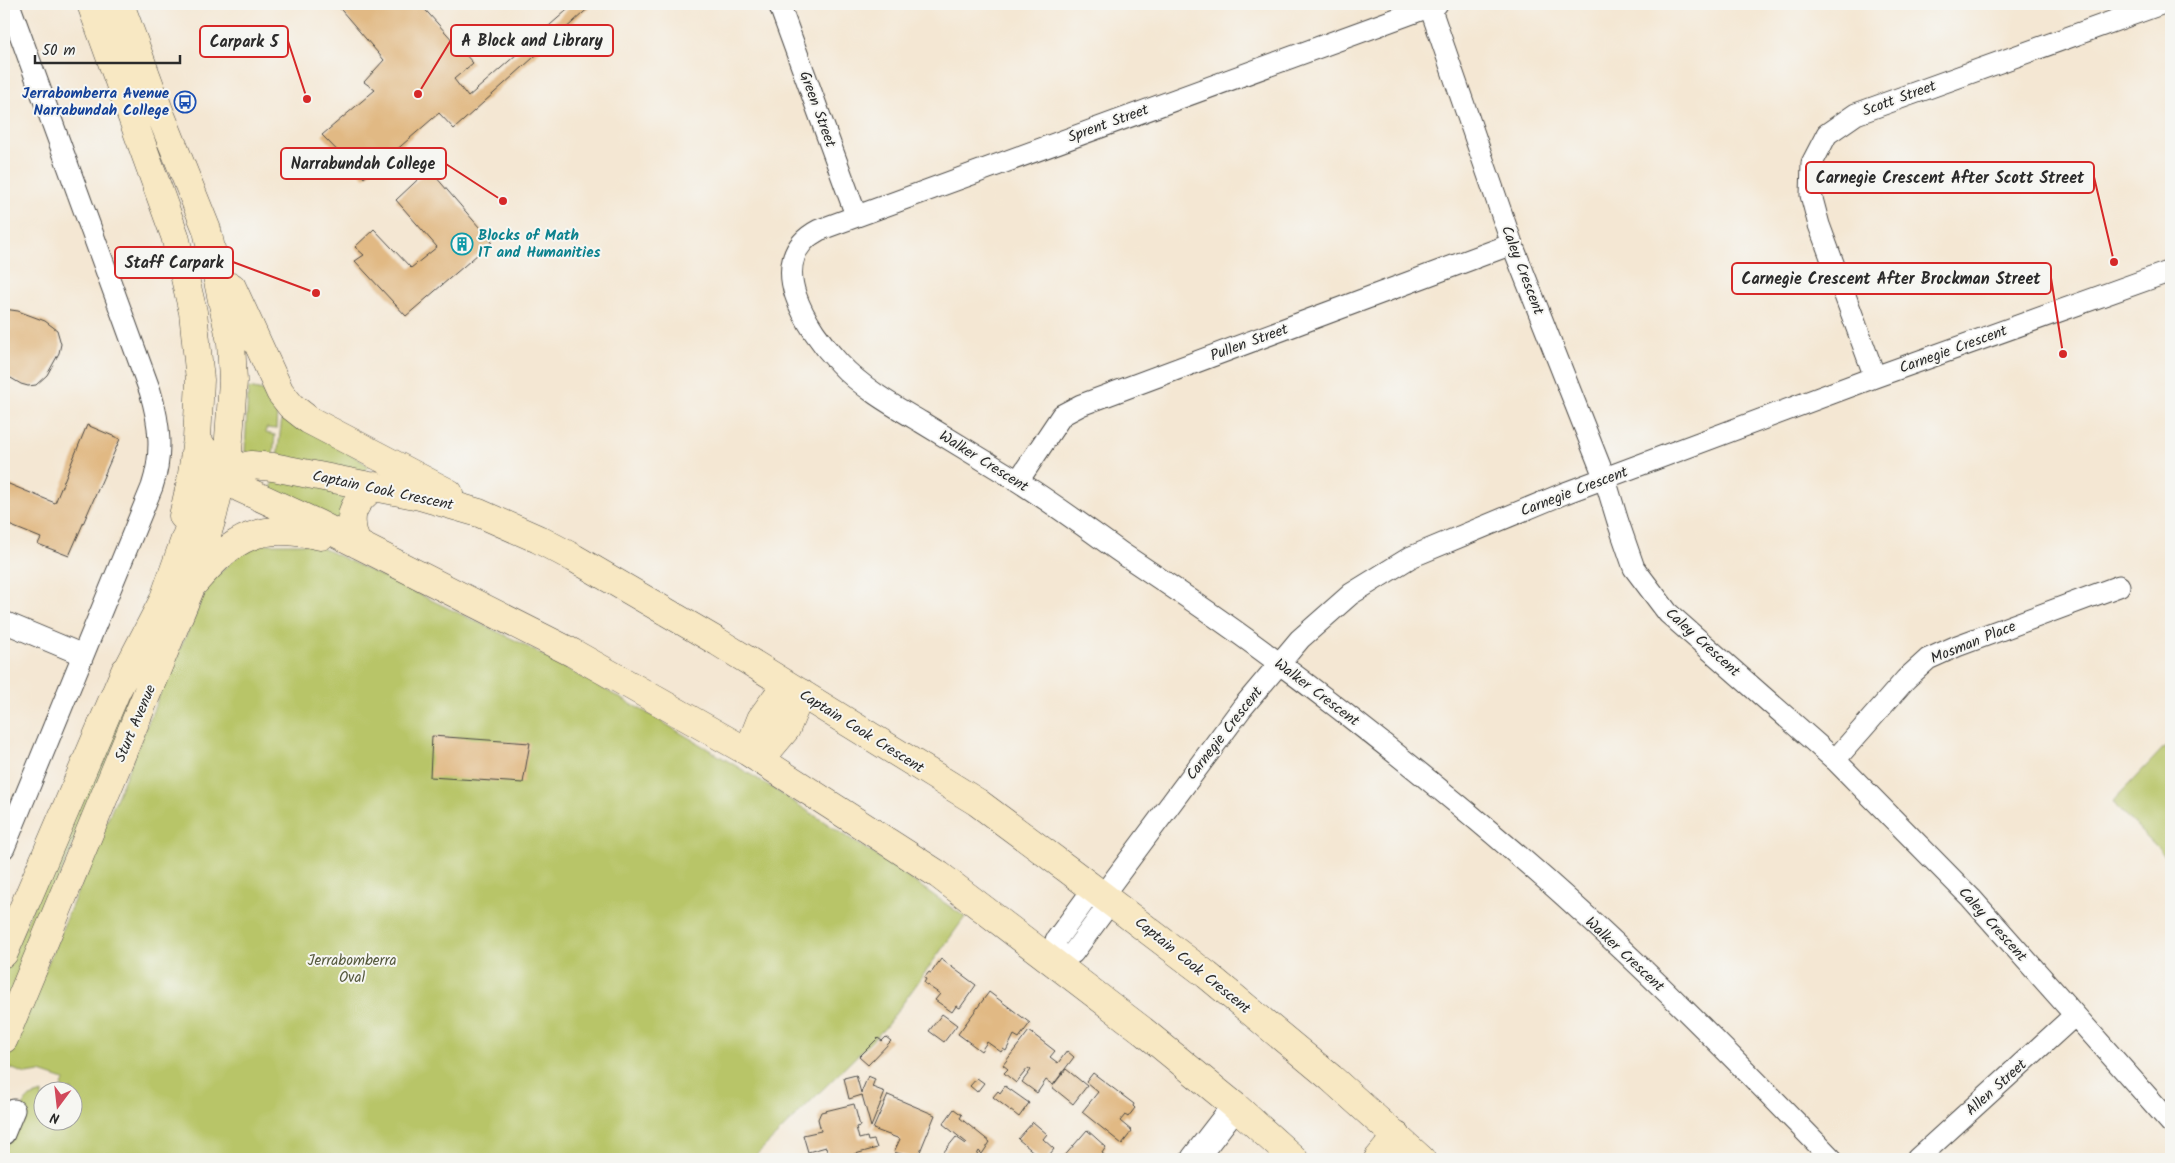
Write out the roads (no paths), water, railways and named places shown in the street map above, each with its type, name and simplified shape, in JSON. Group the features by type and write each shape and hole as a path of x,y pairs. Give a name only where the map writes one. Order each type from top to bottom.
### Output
{"main road":[{"name":"Sturt Avenue","path":"4,953 118,688 161,582 188,498 197,439 200,380 198,341 184,272 174,236 91,4"},
{"path":"107,47 112,26 123,10"},
{"path":"123,10 160,113 208,235 280,392 292,406 317,425 538,539"},
{"name":"Sturt Avenue","path":"4,1039 191,587 223,475 228,452 232,398 231,342 208,235"},
{"path":"197,439 204,452 223,475 240,488 357,544 573,653 754,756 939,875 1142,1030 1235,1106 1294,1159"},
{"name":"Captain Cook Crescent","path":"118,688 166,592 198,501 223,475 239,467 257,465 375,486 443,501 488,517 538,539 718,642 977,802 1207,974 1409,1152"},
{"path":"357,544 352,526 353,511 358,501 375,486"},
{"path":"191,587 226,550 246,538 259,533 291,530 357,544"},
{"path":"754,756 786,729 793,689"},
{"path":"1378,1159 1409,1152"}],"street":[{"path":"4,848 155,479 160,446 160,432 155,408 8,4"},
{"name":"Green Street","path":"779,4 856,215"},
{"name":"Scott Street","path":"1875,377 1819,225 1811,195 1812,163 1827,134 1856,114 2161,4"},
{"name":"Sprent Street","path":"792,261 800,246 813,233 856,215 1432,5"},
{"name":"Caley Crescent","path":"1432,5 1512,244 1605,479 1634,568 1668,613 1835,760 1971,898 2171,1123"},
{"name":"Pullen Street","path":"1018,481 1062,415 1081,405 1512,244"},
{"name":"Walker Crescent","path":"792,261 791,280 798,300 815,333 844,368 857,380 882,398 1018,481 1245,638 1358,722 1527,863 1700,1024 1832,1159"},
{"name":"Carnegie Crescent","path":"1054,962 1073,953 1104,912 1103,895 1236,716 1278,663 1300,639 1351,594 1411,557 1565,493 1875,377 2171,272"},
{"name":"Mosman Place","path":"1835,760 1906,679 1928,659 1957,646 2119,586"},
{"path":"4,622 83,655"},
{"name":"Allen Street","path":"1917,1159 2075,1015"},
{"path":"1194,1159 1235,1106"},
{"path":"4,1134 14,1110"}],"place":[{"name":"A Block and Library","path":"418,94"},
{"name":"Carpark 5","path":"307,99"},
{"name":"Jerrabomberra Avenue Narrabundah College","path":"185,102"},
{"name":"Narrabundah College","path":"503,201"},
{"name":"Blocks of Math IT and Humanities","path":"462,244"},
{"name":"Carnegie Crescent After Scott Street","path":"2114,262"},
{"name":"Staff Carpark","path":"316,293"},
{"name":"Carnegie Crescent After Brockman Street","path":"2063,354"}],"park label":[{"name":"Jerrabomberra Oval","path":"352,968"}]}
